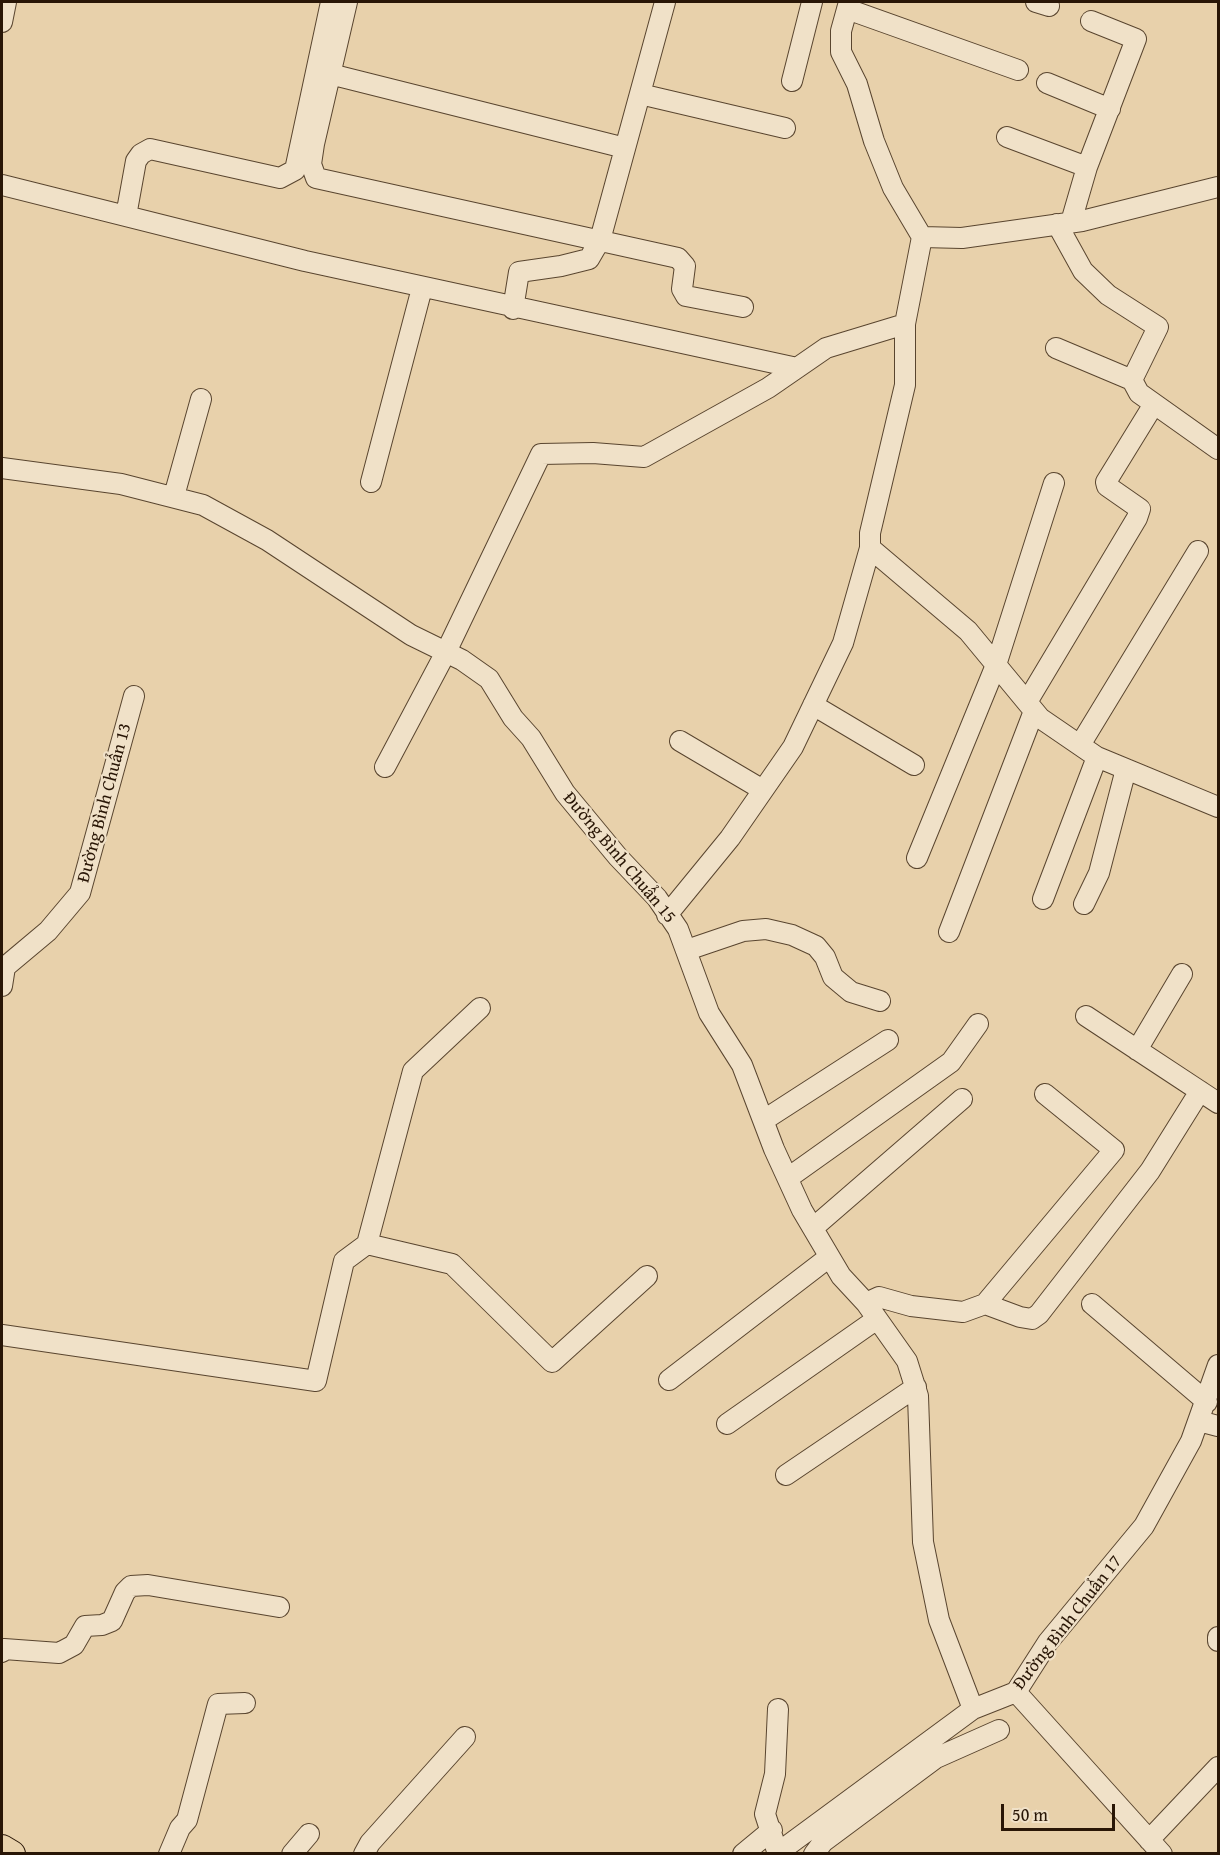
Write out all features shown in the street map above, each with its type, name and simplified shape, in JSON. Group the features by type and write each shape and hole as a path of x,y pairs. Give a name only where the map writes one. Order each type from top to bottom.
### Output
{"main road":[{"path":"2,1848 12,1854"}],"street":[{"path":"2,21 6,2"},
{"path":"126,216 136,161 141,154 150,149 280,178 295,170 331,2"},
{"path":"347,2 311,164 316,178 678,258 685,266 682,289 686,296 742,307"},
{"path":"513,309 519,272 589,259 600,240 665,2"},
{"path":"792,81 812,2"},
{"path":"667,915 730,838 793,747 843,643 870,548 870,533 905,385 905,324 922,237 893,188 874,141 857,84 841,52 841,31 848,5 1018,70"},
{"path":"1091,21 1136,39 1064,223 1083,271 1108,295 1158,327 1132,380"},
{"path":"330,74 625,148"},
{"path":"1047,83 1110,109"},
{"path":"640,94 785,128"},
{"path":"1008,137 1087,167"},
{"path":"2,185 422,288 797,369"},
{"path":"922,237 962,238 1064,223 1218,187"},
{"path":"371,482 422,288"},
{"path":"385,767 446,652 541,454 593,453 644,458 768,388 826,348 905,324"},
{"path":"1056,348 1132,380 1139,393 1218,449"},
{"path":"174,496 201,399"},
{"path":"949,932 1031,706 1137,518 1140,509 1107,486 1106,482 1154,404"},
{"name":"Đường Bình Chuẩn 15","path":"2,468 97,479 174,496 202,505 267,540 411,635 446,652 489,679 513,718 531,738 565,793 622,862 657,898 678,929 708,1013 742,1065 774,1149 828,1258 872,1311 906,1361 916,1387 922,1465 923,1542 939,1620 973,1709"},
{"path":"917,858 996,665 1054,483"},
{"path":"870,548 908,577 968,631 1040,718 1097,757 1218,807"},
{"path":"1080,745 1198,551"},
{"name":"Đường Bình Chuẩn 13","path":"2,986 4,967 48,931 80,893 134,696"},
{"path":"813,705 914,765"},
{"path":"680,741 763,790"},
{"path":"1043,899 1097,757"},
{"path":"1084,904 1099,873 1126,769"},
{"path":"687,950 743,931 766,929 792,935 816,946 825,957 833,978 851,992 880,1001"},
{"path":"1137,1050 1182,974"},
{"path":"2,1335 316,1381 344,1261 367,1244 413,1071 480,1008"},
{"path":"1086,1016 1218,1103"},
{"path":"788,1178 951,1062 978,1024"},
{"path":"764,1120 888,1040"},
{"path":"985,1304 1020,1317 1032,1319 1039,1314 1150,1171 1200,1091"},
{"path":"727,1424 872,1311 879,1297 911,1306 963,1312 985,1304 1114,1149 1045,1094"},
{"path":"813,1228 962,1099"},
{"path":"367,1244 452,1264 552,1362 647,1276"},
{"path":"669,1380 828,1258"},
{"path":"1092,1304 1207,1402"},
{"name":"Đường Bình Chuẩn 17","path":"779,1854 973,1709 1016,1692 1048,1642 1144,1526 1191,1441 1207,1402 1218,1365"},
{"path":"786,1475 916,1387"},
{"path":"1199,1421 1218,1426"},
{"path":"2,1652 4,1649 58,1653 74,1645 85,1626 102,1625 112,1621 125,1592 131,1586 148,1585 279,1607"},
{"path":"1016,1692 1156,1847 1218,1767"},
{"path":"169,1854 180,1828 187,1820 218,1704 245,1703"},
{"path":"778,1709 775,1774 765,1814 779,1854"},
{"path":"814,1854 823,1842 936,1758 999,1730"},
{"path":"364,1854 370,1843 465,1737"},
{"path":"743,1854 772,1830"},
{"path":"292,1854 309,1834"}]}
